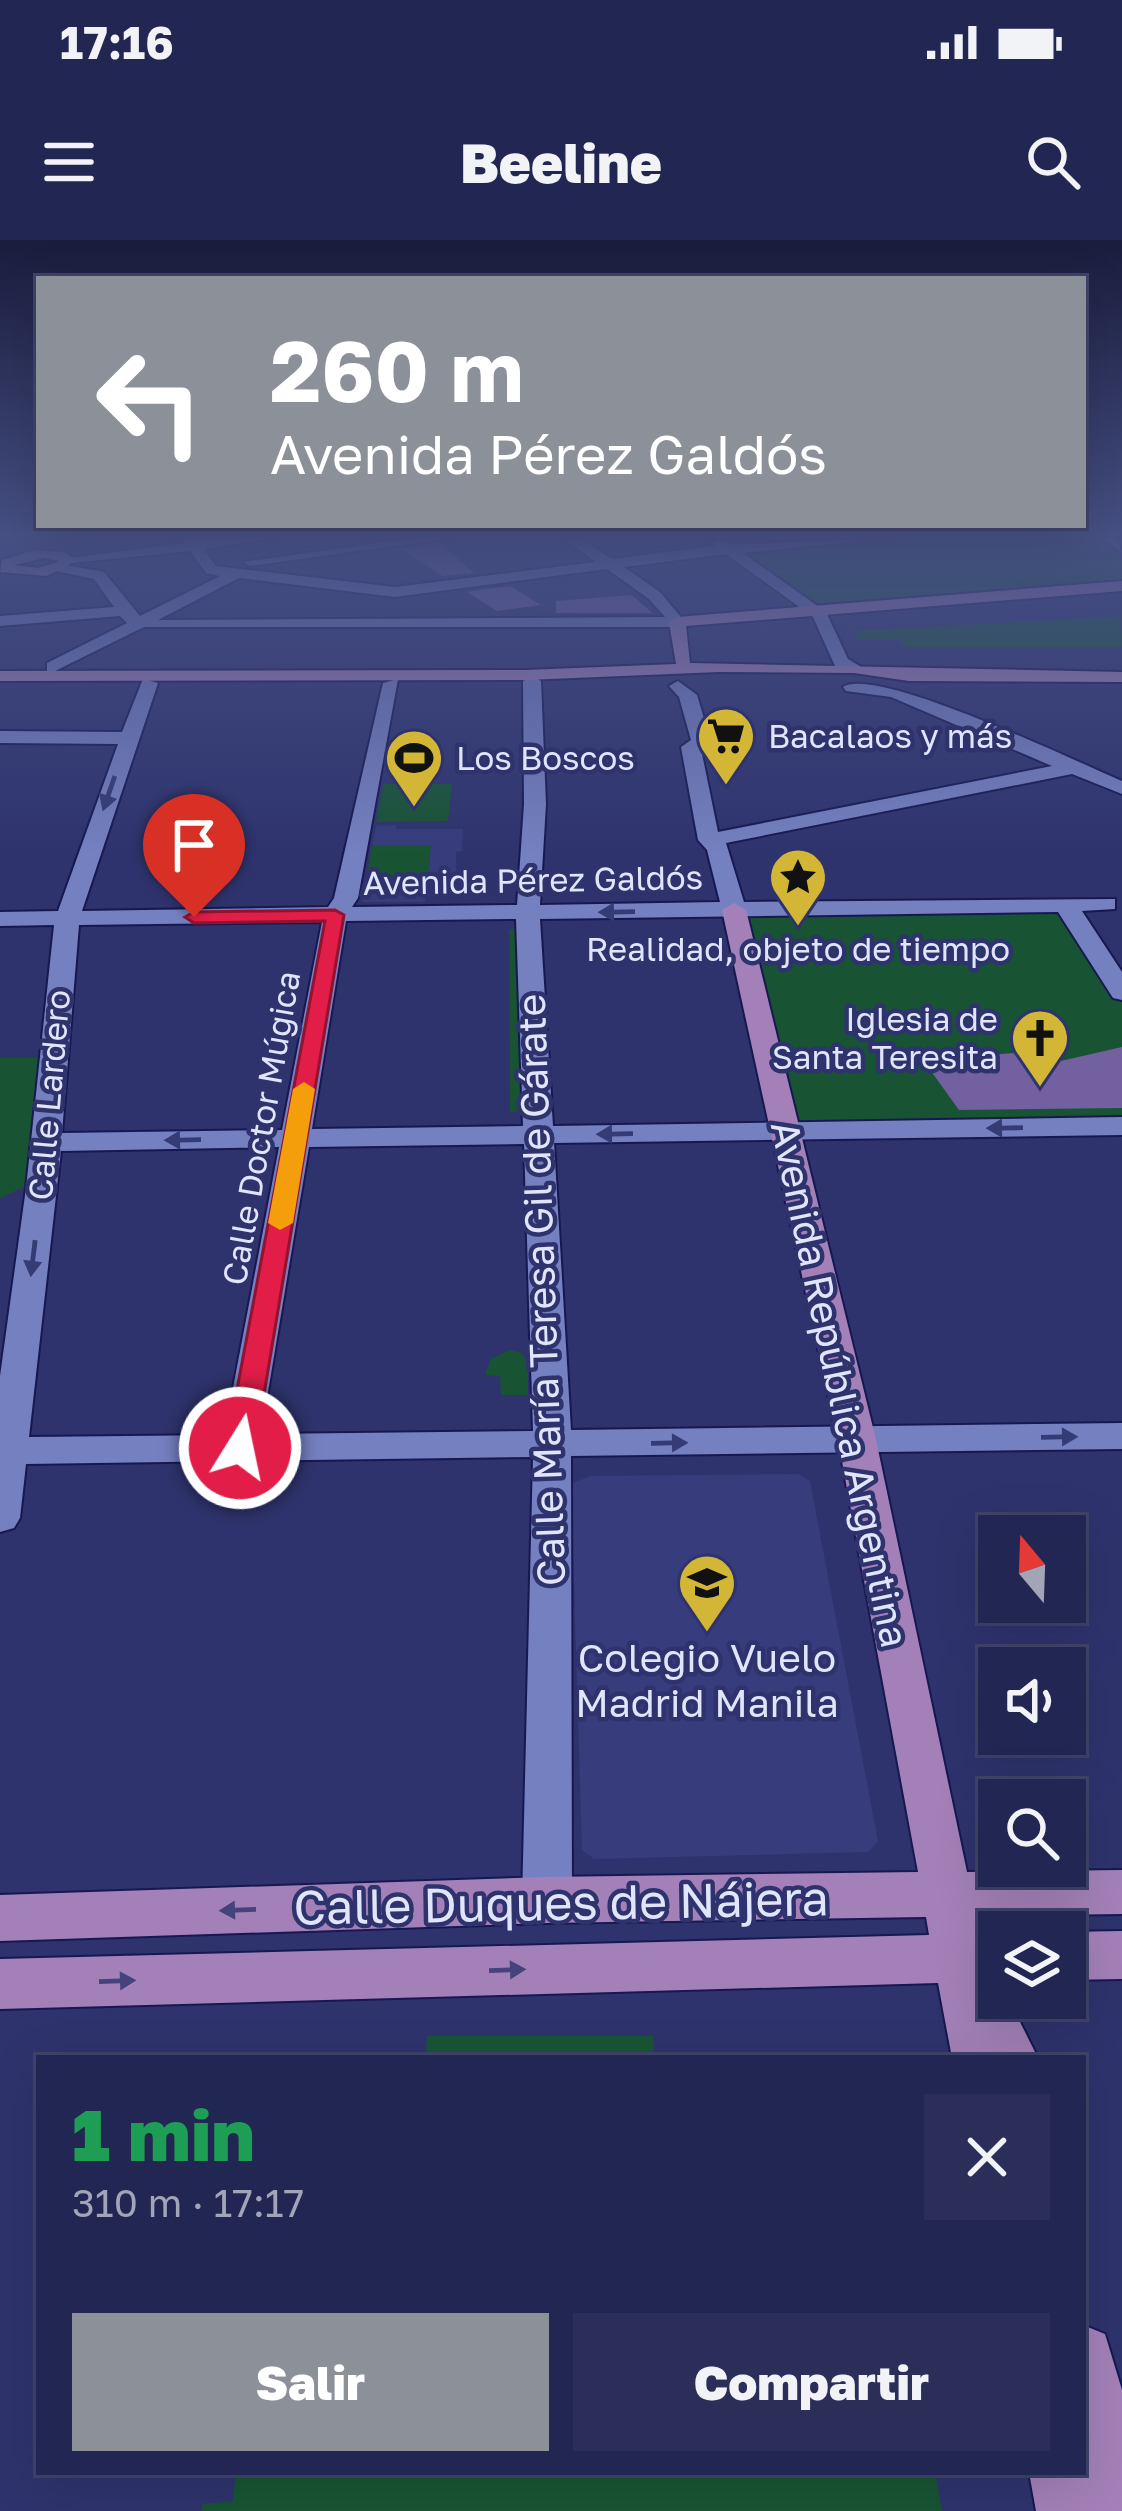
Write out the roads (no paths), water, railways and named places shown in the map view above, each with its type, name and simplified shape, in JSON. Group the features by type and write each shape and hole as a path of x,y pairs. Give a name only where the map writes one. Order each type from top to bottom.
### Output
{"main road":[{"path":"676,672 677,644"},
{"path":"0,679 842,670"},
{"path":"0,679 532,681 676,672 842,670"},
{"path":"888,684 909,676 1122,680"},
{"path":"888,684 1122,680"},
{"name":"Avenida República Argentina","path":"734,910 857,1440 943,1893 978,1956"},
{"name":"Calle Duques de Nájera","path":"0,1918 547,1900 1122,1892"},
{"path":"1086,1956 1122,1955"},
{"name":"Calle Duques de Nájera","path":"0,1984 978,1958"},
{"name":"Avenida República Argentina","path":"979,2019 979,2055"},
{"name":"Avenida República Argentina","path":"1000,2019 1010,2055"},
{"path":"1086,2369 1118,2511"},
{"path":"1062,2475 1069,2511"}],"street":[{"path":"52,667 88,644"},
{"path":"830,644 842,670 888,684 1122,788"},
{"name":"Avenida República Argentina","path":"676,672 688,694 701,742 691,747 709,840 718,848 734,910"},
{"name":"Calle María Teresa Gil de Gárate","path":"532,681 536,804 528,913 552,1444 547,1900"},
{"name":"Calle Doctor Múgica","path":"240,1448 335,915 346,898 392,682"},
{"name":"Calle Lardero","path":"0,1518 67,919 149,683"},
{"path":"0,737 128,738"},
{"path":"709,840 1072,768"},
{"name":"Avenida Pérez Galdós","path":"0,920 1114,904"},
{"path":"1066,905 1122,992"},
{"path":"45,1142 1122,1126"},
{"path":"4,1451 1122,1436"}],"place":[{"name":"Bacalaos y más","path":"726,787"},
{"name":"Los Boscos","path":"414,809"},
{"name":"Realidad, objeto de tiempo","path":"798,928"},
{"name":"Iglesia de Santa Teresita","path":"1040,1089"},
{"name":"Colegio Vuelo Madrid Manila","path":"707,1634"}]}
